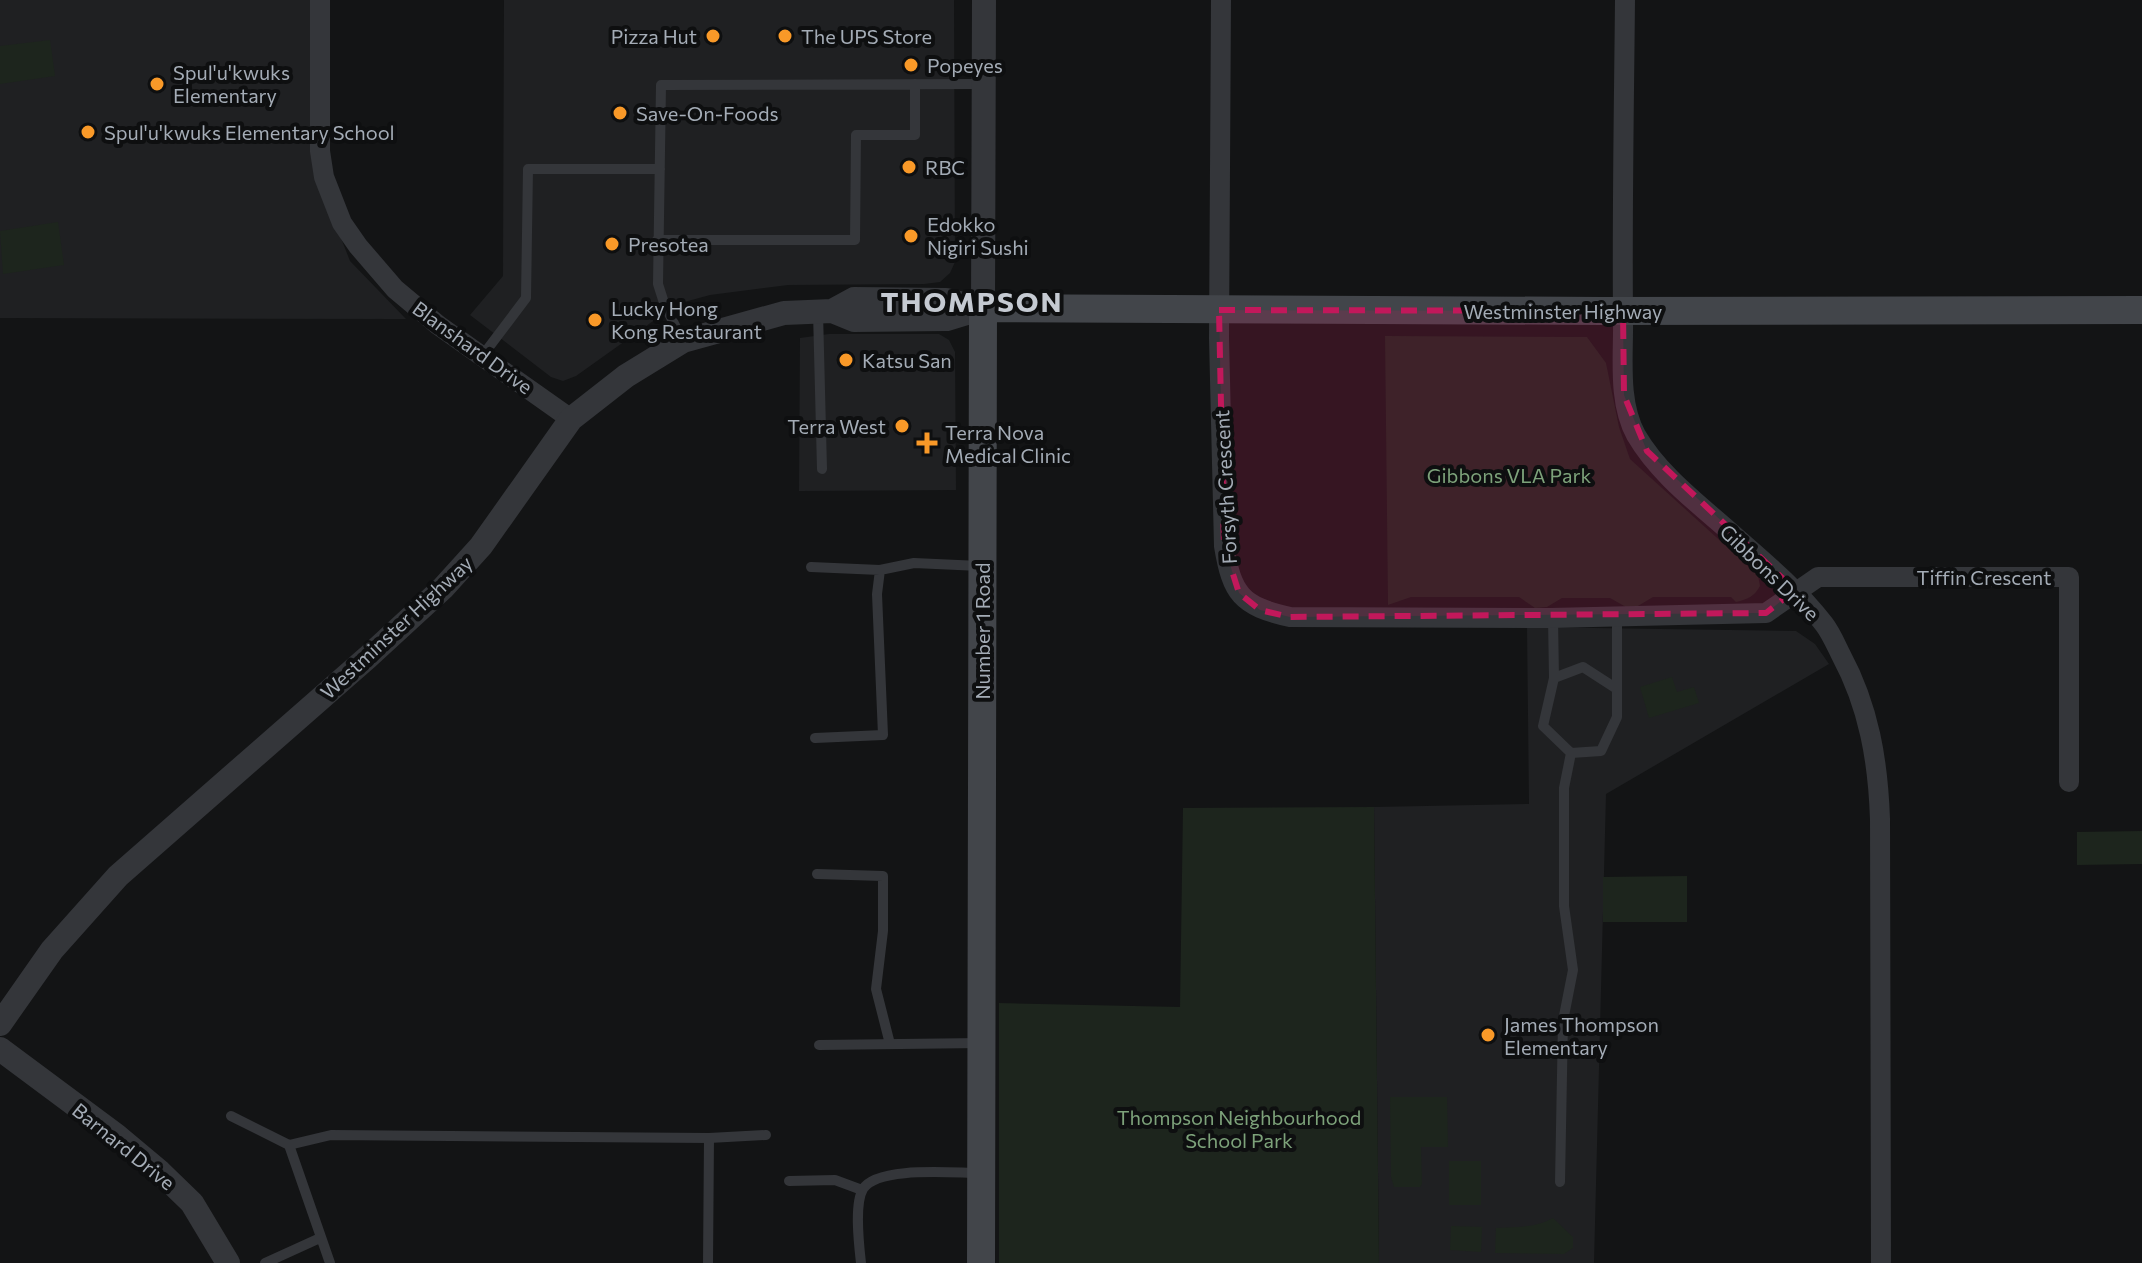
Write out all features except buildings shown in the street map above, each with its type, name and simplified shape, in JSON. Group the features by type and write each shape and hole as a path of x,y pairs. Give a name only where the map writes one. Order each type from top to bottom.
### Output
{"main road":[{"name":"Westminster Highway","path":"983,308 2142,310"},
{"name":"Number 1 Road","path":"981,1263 983,308"}],"street":[{"name":"Blanshard Drive","path":"320,0 320,151 324,177 332,202 358,246 395,289 438,325 571,419"},
{"name":"Number 1 Road","path":"983,308 984,0"},
{"name":"Forsyth Crescent","path":"1221,0 1219,310 1224,546 1229,574 1239,593 1260,610 1290,617 1553,618 1766,613 1795,590"},
{"name":"Gibbons Drive","path":"1625,0 1624,395 1636,434 1659,466 1795,590 1826,626 1853,677 1871,730 1879,781 1881,1263"},
{"name":"Westminster Highway","path":"0,1024 52,950 118,876 443,588 481,546 571,419 626,376 683,341 784,313 825,311 854,320 947,319 983,308"},
{"name":"Tiffin Crescent","path":"1795,590 1818,577 2069,577 2069,782"},
{"name":"Barnard Drive","path":"0,1049 160,1172 192,1203 228,1263"}],"lane":[{"path":"657,240 855,240 856,135 915,135 915,84"},
{"path":"683,341 665,306 658,284 661,85 984,84"},
{"path":"483,355 526,298 528,169 660,169"},
{"path":"822,469 825,311"},
{"path":"811,567 880,570 914,563 982,566"},
{"path":"815,738 883,735 877,594 880,570"},
{"path":"1553,618 1554,678 1543,726 1571,753 1601,751 1617,717 1617,617"},
{"path":"1554,678 1583,667 1617,689"},
{"path":"1560,1182 1563,1021 1573,970 1564,906 1564,788 1571,753"},
{"path":"817,874 883,876 883,931 876,989 890,1044"},
{"path":"819,1045 982,1043"},
{"path":"231,1116 289,1145 331,1135 709,1138 766,1135"},
{"path":"708,1263 709,1138"},
{"path":"289,1145 330,1263"},
{"path":"861,1263 859,1201 862,1190 869,1182 888,1175 981,1172"},
{"path":"789,1181 835,1180 862,1190"},
{"path":"265,1263 320,1238"}],"highlighted area":[{"path":"1219,310 1623,311 1624,395 1647,451 1795,590 1766,613 1290,617 1260,610 1239,593 1224,546"}],"shaded area":[{"name":"Spul'u'kwuks Elementary","path":"0,0 314,0 313,167 350,261 406,319 0,318"},
{"path":"504,0 954,0 955,262 950,273 940,282 924,284 788,285 710,295 677,304 576,376 563,381 551,377 470,315 503,276"},
{"path":"829,334 939,334 949,340 955,352 956,490 799,491 800,338"},
{"name":"James Thompson Elementary","path":"1527,627 1796,631 1815,644 1829,664 1606,794 1594,1263 1379,1263 1374,807 1529,804"}],"green space":[{"path":"50,40 55,76 0,84 0,46"},
{"path":"58,222 64,265 3,274 0,231"},
{"name":"Gibbons VLA Park","path":"1385,336 1587,337 1606,363 1619,427 1630,459 1758,575 1758,590 1736,602 1731,597 1653,597 1638,606 1626,607 1610,598 1562,598 1547,607 1535,608 1519,597 1411,597 1388,605"},
{"path":"1672,677 1677,692 1694,687 1699,703 1649,718 1640,687"},
{"name":"Thompson Neighbourhood School Park","path":"1374,807 1379,1263 999,1263 999,1003 1180,1007 1183,808"},
{"path":"2142,831 2142,864 2077,865 2077,832"},
{"path":"1687,876 1687,922 1603,922 1603,877"},
{"path":"1390,1097 1447,1097 1448,1147 1421,1147 1420,1187 1394,1187 1391,1177"},
{"path":"1449,1161 1481,1161 1481,1205 1449,1205"},
{"path":"1553,1218 1573,1237 1573,1248 1564,1254 1495,1253 1496,1228 1532,1225"},
{"path":"1451,1226 1482,1227 1481,1252 1450,1250"}],"place":[{"name":"Pizza Hut","path":"713,36"},
{"name":"The UPS Store","path":"785,36"},
{"name":"Popeyes","path":"911,65"},
{"name":"Spul'u'kwuks Elementary","path":"157,84"},
{"name":"Save-On-Foods","path":"620,113"},
{"name":"Spul'u'kwuks Elementary School","path":"88,132"},
{"name":"RBC","path":"909,167"},
{"name":"Edokko Nigiri Sushi","path":"911,236"},
{"name":"Presotea","path":"612,244"},
{"name":"Lucky Hong Kong Restaurant","path":"595,320"},
{"name":"Katsu San","path":"846,360"},
{"name":"Terra West","path":"902,426"},
{"name":"Terra Nova Medical Clinic","path":"927,443"},
{"name":"James Thompson Elementary","path":"1488,1035"}],"district":[{"name":"THOMPSON","path":"972,301"}]}
